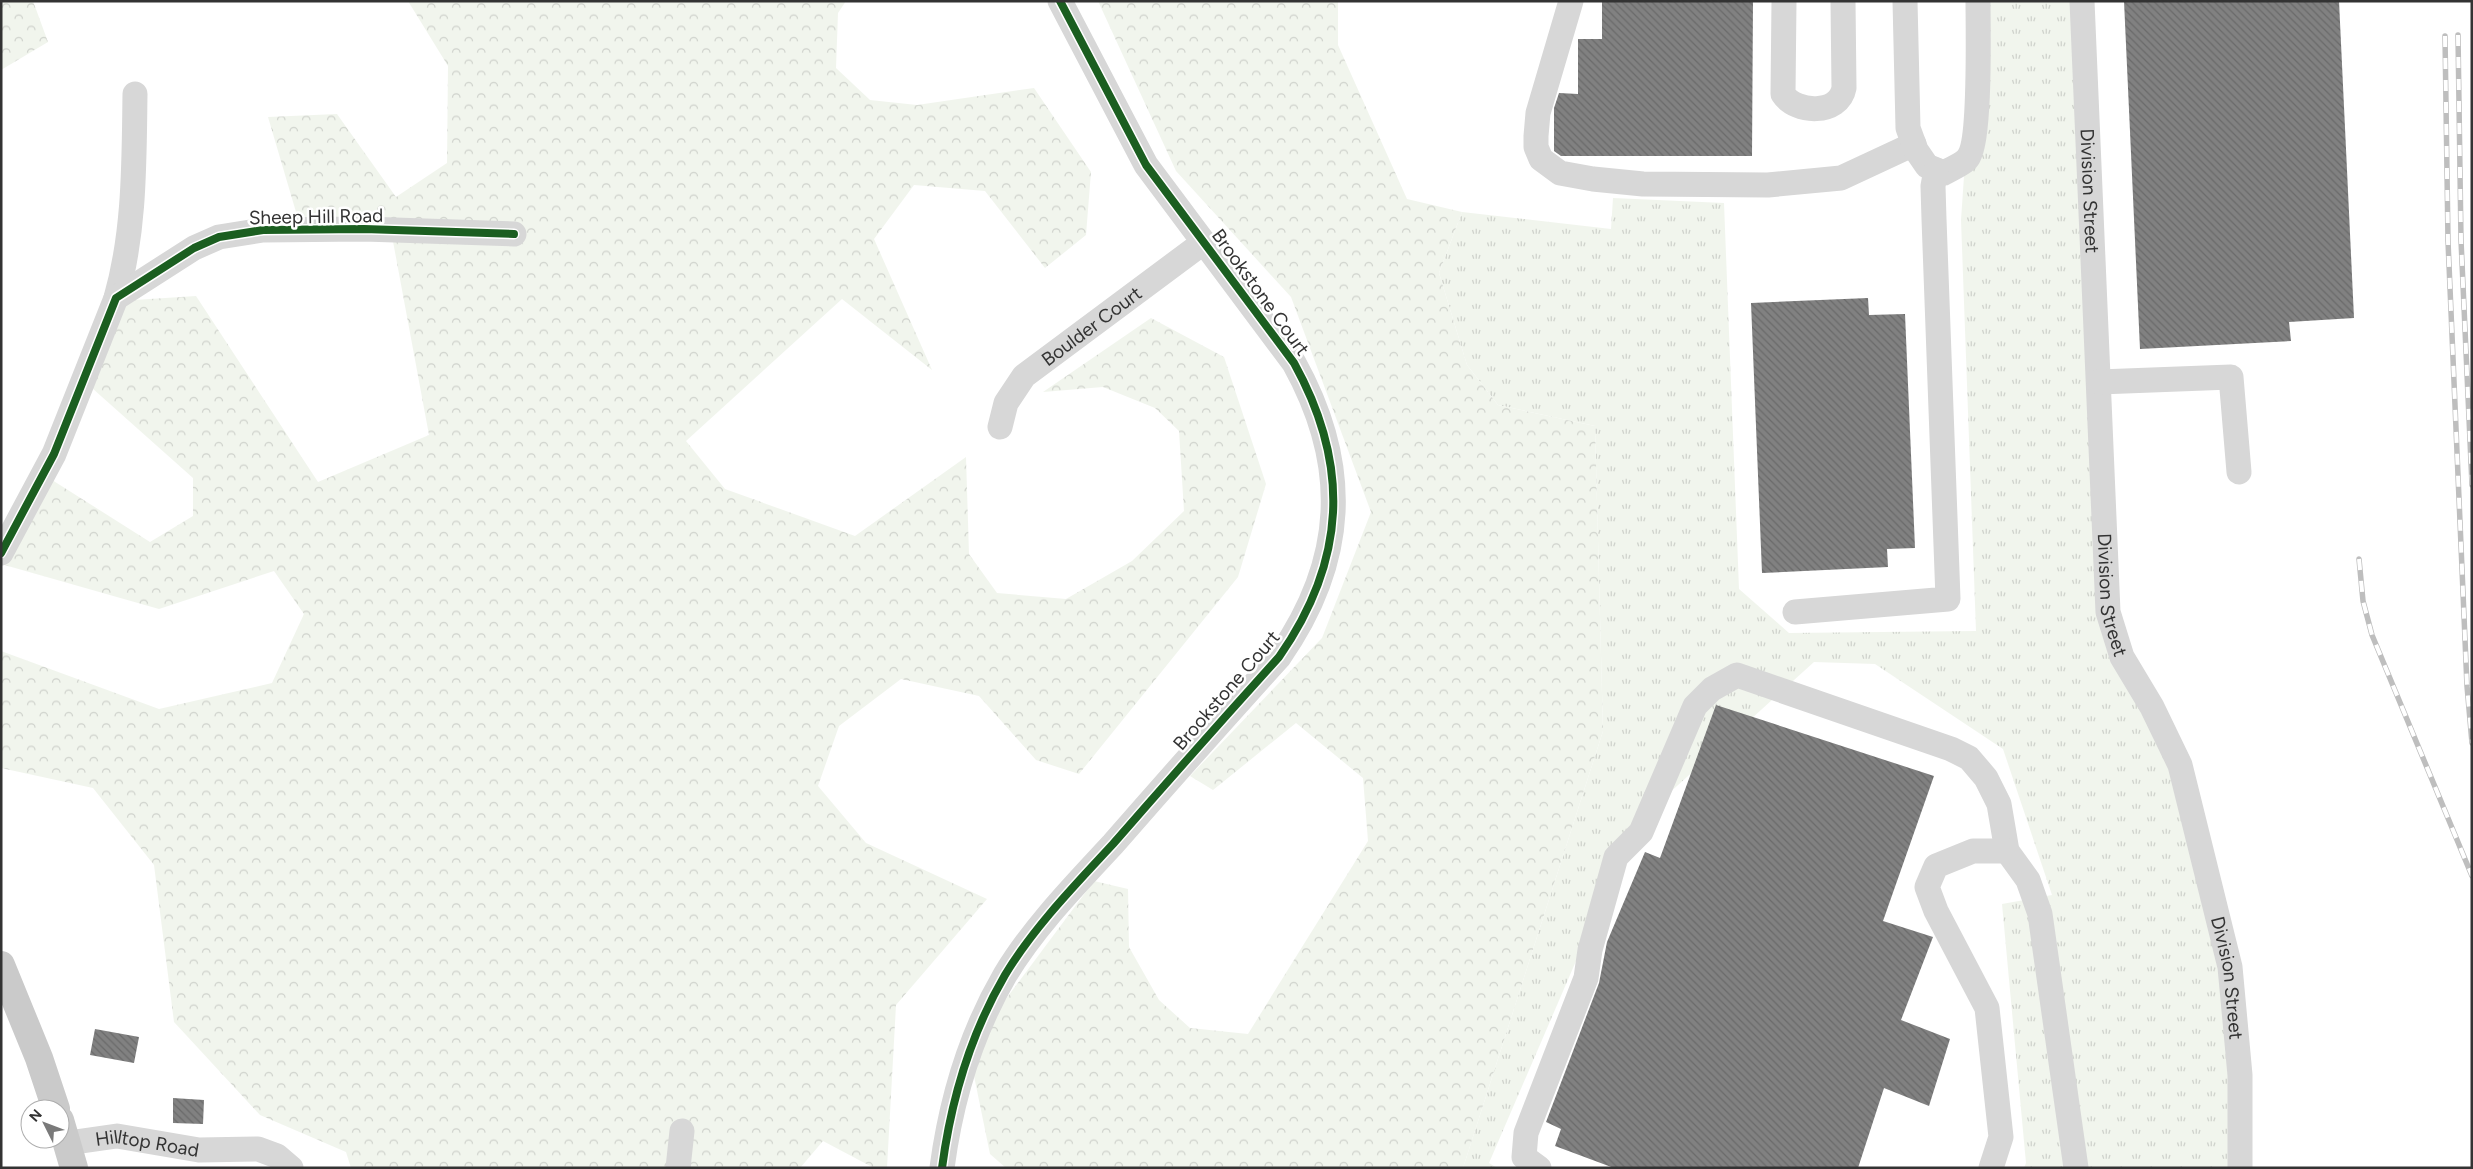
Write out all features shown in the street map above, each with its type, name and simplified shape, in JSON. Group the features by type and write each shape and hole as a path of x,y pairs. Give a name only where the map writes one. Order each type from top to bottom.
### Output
{"main road":[{"path":"1,965 39,1058 53,1099"}],"street":[{"name":"Brookstone Court","path":"942,1168 953,1103 964,1065 982,1020 1006,975 1029,941 1054,910 1278,657 1303,619 1321,577 1330,540 1334,494 1330,456 1323,426 1309,390 1294,363 1146,165 1060,1"},
{"path":"1571,1 1541,104 1536,136 1536,147 1541,159 1560,173 1593,179 1642,184 1768,185 1841,178 1914,144"},
{"path":"1784,1 1783,94 1792,105 1823,108 1830,108 1839,100 1844,88 1843,1"},
{"path":"1905,1 1908,128 1914,144 1927,166 1944,173 1967,160 1972,148 1976,116 1978,1"},
{"name":"Division Street","path":"2082,1 2108,612 2122,657 2152,707 2180,765 2230,967 2240,1075 2240,1168"},
{"path":"1,553 54,454 116,298 123,273 134,188 135,94"},
{"path":"1795,612 1948,599 1933,186 1936,170"},
{"name":"Sheep Hill Road","path":"116,298 194,248 219,237 280,230 364,229 514,234"},
{"name":"Boulder Court","path":"1000,427 1006,403 1024,376 1204,242"},
{"path":"2098,382 2231,377 2239,472"},
{"path":"1540,1168 1524,1157 1526,1133 1586,978 1590,950 1616,857 1641,832 1695,706 1712,690 1737,675 1951,749 1969,758 1986,778 1999,804 2008,851 2028,880 2040,914 2076,1168"},
{"path":"1991,1168 2001,1137 1987,1008 1936,911 1927,887 1936,866 1974,851 2008,851"},
{"path":"678,1168 682,1131"},
{"name":"Hilltop Road","path":"70,1144 117,1136 189,1158 199,1150 228,1148 258,1149 277,1156 291,1168"}],"green space":[{"path":"1,1 33,1 48,42 1,70"},
{"path":"408,1 846,1 838,13 836,68 870,100 917,105 1034,88 1091,172 1086,235 1045,268 985,191 914,185 874,239 932,370 842,299 686,441 725,489 855,536 966,457 969,554 997,593 1066,599 1132,561 1184,511 1179,431 1155,408 1103,387 1043,392 1151,318 1224,357 1266,484 1238,577 1079,774 1036,760 979,696 901,679 839,726 818,786 866,843 987,899 896,1005 887,1168 874,1168 823,1141 800,1168 351,1168 346,1152 260,1115 174,1022 154,865 93,788 1,768 1,651 159,709 272,683 304,614 274,571 159,609 1,564 41,473 150,542 193,516 193,478 83,380 119,301 196,296 318,482 429,435 392,236 301,229 268,117 337,114 396,197 447,163 448,66"},
{"path":"1098,1 1338,1 1338,45 1407,199 1462,212 1439,273 1467,365 1498,405 1595,426 1603,731 1463,1168 1006,1168 990,1154 973,1071 988,1023 1094,881 1128,889 1129,947 1159,1000 1190,1028 1248,1034 1368,841 1363,778 1296,723 1213,790 1190,776 1322,638 1371,512 1291,297 1176,171"},
{"path":"1976,1 2073,1 2099,608 2198,816 2237,977 2243,1168 2024,1168 2026,1163 2002,904 2052,895 2003,749 1875,664 1814,662 1635,824 1489,1163 1497,1168 1463,1168 1603,731 1595,426 1498,405 1467,365 1439,273 1462,212 1611,229 1613,198 1724,203 1739,589 1789,633 1976,631 1961,220"}],"building":[{"path":"1602,1 1753,1 1752,156 1561,156 1554,151 1554,108 1559,93 1578,94 1578,39 1602,39"},
{"path":"2124,1 2339,1 2354,318 2289,322 2291,341 2140,349"},
{"path":"1868,298 1869,315 1905,314 1915,548 1887,549 1888,567 1762,573 1751,303"},
{"path":"1716,705 1934,776 1883,921 1933,937 1901,1020 1950,1039 1929,1106 1884,1088 1858,1168 1614,1168 1555,1146 1561,1129 1546,1122 1599,983 1607,942 1645,852 1660,858"},
{"path":"95,1029 139,1037 134,1063 90,1055"},
{"path":"173,1098 204,1100 203,1124 173,1123"}],"railway":[{"path":"2458,35 2461,240 2472,485"},
{"path":"2445,36 2448,241 2467,686 2472,743"},
{"path":"2359,559 2363,601 2372,635 2472,876"}],"cycle path":[{"path":"942,1168 951,1118 964,1068 982,1021 1005,975 1016,957 1056,907 1279,657 1301,621 1318,585 1328,549 1333,513 1332,476 1325,439 1312,401 1294,363 1146,165 1060,1"},
{"path":"1,553 54,454 116,298 194,248 219,237 263,230 364,229 514,234"}]}
